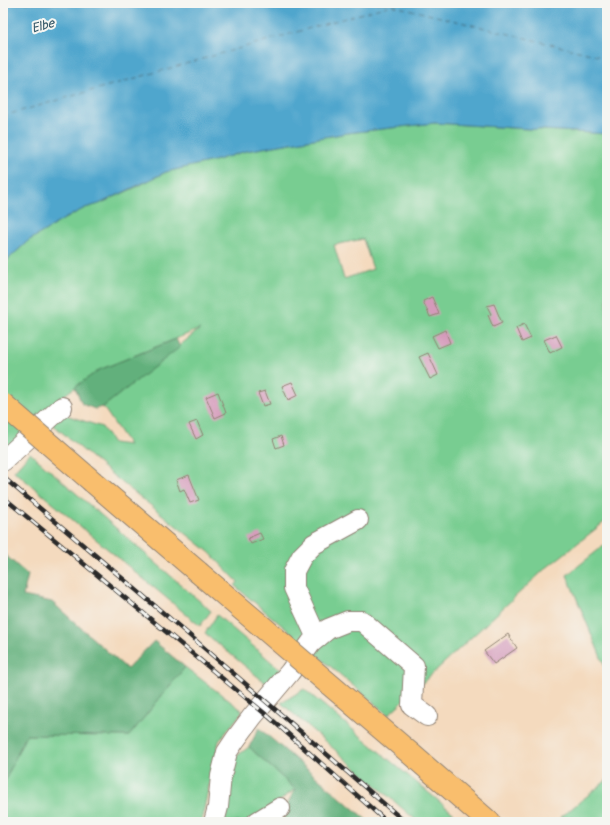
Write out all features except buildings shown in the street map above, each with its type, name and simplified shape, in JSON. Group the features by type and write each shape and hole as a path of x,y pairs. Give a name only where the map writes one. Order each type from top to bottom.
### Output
{"main road":[{"path":"3,404 489,822"}],"lane":[{"path":"3,461 62,407"},
{"path":"317,638 294,588 294,571 302,556 314,544 358,520"},
{"path":"214,822 218,807 221,776 227,752 252,717 290,672 311,643 328,629 348,621 362,621 414,666 412,705 427,716"},
{"path":"257,822 280,808"}],"green space":[{"path":"435,123 607,134 607,520 545,569 388,715 235,586 238,582 209,552 105,469 51,423 63,414 102,427 113,443 129,445 103,407 200,329 99,370 63,396 3,455 3,264 28,241 64,219 85,208 99,204 132,189 166,172 217,160 246,151 347,133","holes":["363,239 373,269 344,279 334,245"]},
{"path":"176,339 180,347 103,407 95,409 82,404 75,387 99,370"},
{"path":"30,453 211,611 200,626 14,471"},
{"path":"607,543 607,672 567,575"},
{"path":"3,553 28,575 23,596 52,602 127,669 154,641 185,667 129,736 26,735 3,785"},
{"path":"217,615 282,671 269,686 205,633"},
{"path":"185,667 243,711 219,741 201,822 3,822 3,785 26,735 129,736"},
{"path":"304,689 464,822 418,822 281,703"},
{"path":"259,728 369,822 286,822 282,815 295,789 249,747"},
{"path":"249,747 295,789 250,822 224,822 234,758"},
{"path":"607,780 607,822 558,822 561,817"}],"water":[{"name":"Elbe","path":"3,3 607,3 607,134 435,123 347,133 246,151 217,160 166,172 99,204 85,208 28,241 3,264"}],"ferry route":[{"path":"3,116 391,5 607,58"}],"railway":[{"path":"3,477 188,634 405,822"},
{"path":"3,497 269,717 387,822"}]}
